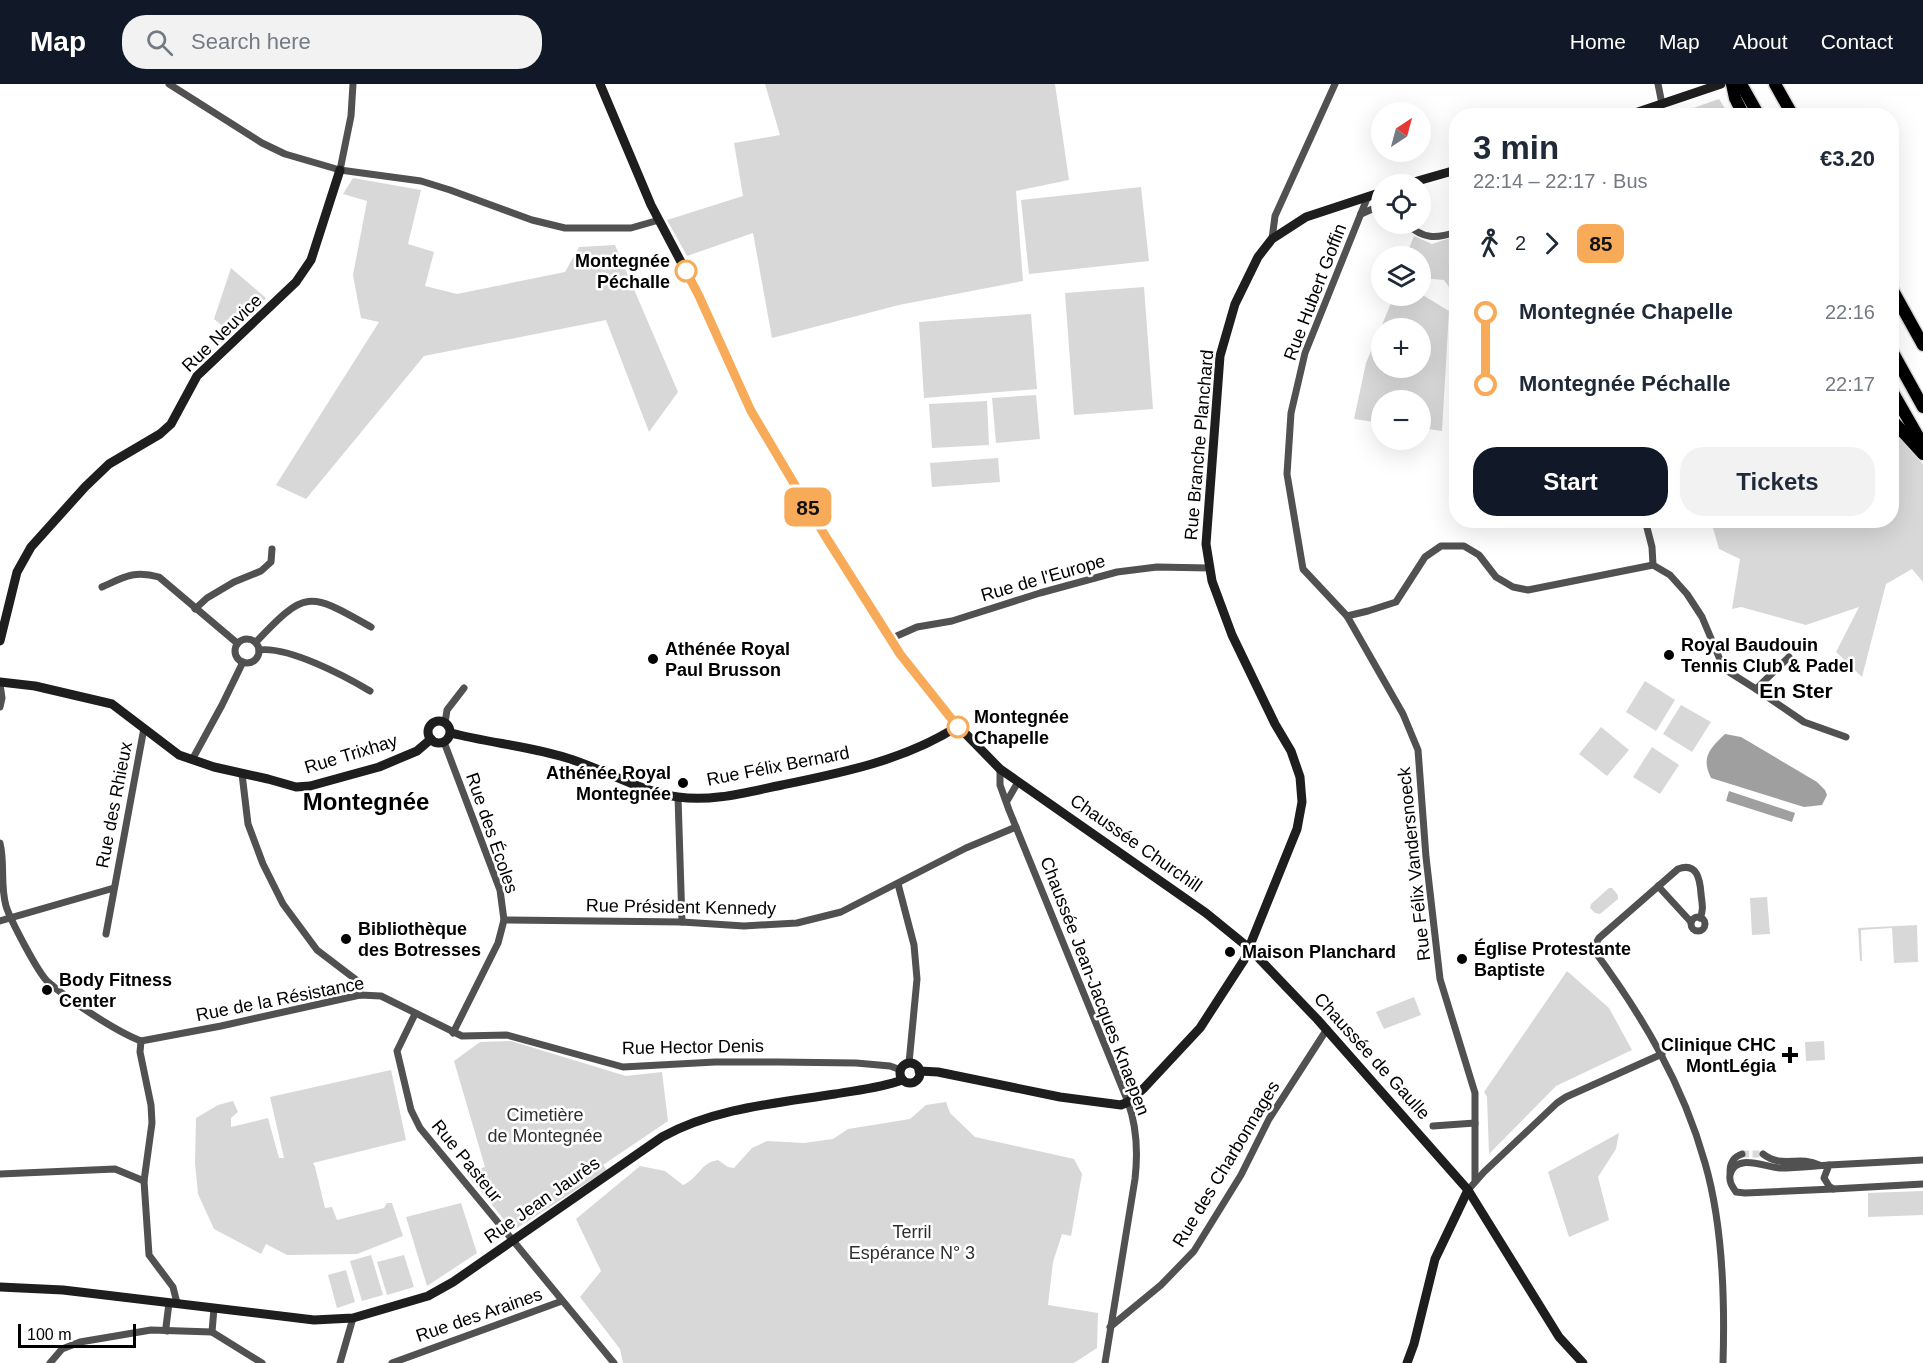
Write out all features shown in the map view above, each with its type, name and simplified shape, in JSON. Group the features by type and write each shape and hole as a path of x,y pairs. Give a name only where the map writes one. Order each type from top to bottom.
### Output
{"highway":[{"path":"1732,84 1753,108"},
{"path":"1775,84 1788,108"},
{"path":"1741,92 1743,108"},
{"path":"1899,302 1923,345"},
{"path":"1899,364 1923,407"},
{"path":"1899,403 1923,445"},
{"path":"1899,428 1923,454"}],"street":[{"path":"169,84 262,143 285,154 340,170 421,182 450,190 532,220 565,228 631,228 659,220"},
{"path":"340,170 351,116 353,84"},
{"name":"Chaussée Churchill","path":"600,84 659,220 699,296 751,411 890,639 958,726 1000,769 1206,913 1249,948"},
{"name":"Rue Branche Planchard","path":"1128,1102 1200,1028 1244,960 1297,829 1302,802 1299,777 1292,751 1275,724 1232,635 1212,582 1206,544 1220,356 1235,304 1258,257 1272,239 1275,216 1335,84"},
{"path":"1658,84 1662,104"},
{"path":"1650,108 1721,84"},
{"name":"Rue Neuvice","path":"0,641 17,572 31,547 109,464 160,434 171,424 197,376 296,282 310,260 340,170"},
{"path":"1431,177 1449,172"},
{"path":"1272,239 1306,217 1371,195"},
{"name":"Rue Hubert Goffin","path":"1347,616 1303,569 1287,474 1291,413 1305,353 1368,196"},
{"path":"1361,214 1371,210"},
{"path":"1421,234 1425,237 1449,234"},
{"path":"1647,528 1653,564"},
{"path":"1347,616 1396,602 1425,557 1441,546 1464,546 1479,555 1496,577 1513,587 1528,590 1653,564 1670,575 1687,594 1702,617 1721,662 1729,672 1804,722 1846,737"},
{"path":"195,609 207,598 234,582 261,571 271,562 272,549"},
{"name":"Rue de l'Europe","path":"890,639 917,627 952,621 1117,572 1157,567 1209,568"},
{"path":"102,587 126,576 144,573 159,577 237,643"},
{"path":"256,642 278,619 305,600 320,601 371,627"},
{"name":"Rue Félix Vandersnoeck","path":"1347,616 1403,714 1418,750 1426,857 1440,979 1475,1093 1475,1180"},
{"path":"243,639 256,642 259,650 257,658 250,663 237,658 234,650 237,643 243,639"},
{"path":"259,650 269,649 295,657 343,675 370,691"},
{"path":"1756,688 1789,657"},
{"path":"192,760 243,662"},
{"path":"0,683 2,698 0,707"},
{"name":"Rue Trixhay","path":"0,683 35,686 112,704 179,755 296,787 310,786 379,767 417,751 431,739 429,731 432,724 445,723 447,710 464,688"},
{"path":"431,739 436,743 444,742 451,733 445,723"},
{"name":"Rue Félix Bernard","path":"451,733 568,758 649,791 678,797 703,798 726,796 850,770 936,740 958,726"},
{"name":"Rue des Rhieux","path":"106,934 144,728"},
{"name":"Rue des Écoles","path":"444,742 500,890 504,920 498,943 453,1033"},
{"name":"Chaussée Jean-Jacques Knaepen","path":"1000,769 1000,785 1128,1102 1134,1126 1137,1156 1105,1363"},
{"path":"242,774 248,824 262,864 283,904 317,950 359,982 360,995"},
{"path":"1007,801 1018,782"},
{"path":"678,797 682,922"},
{"name":"Rue Président Kennedy","path":"504,920 682,922 744,926 797,923 841,912 966,848 1016,827"},
{"path":"0,843 2,890 7,909 36,966 47,981 89,1012 141,1041 140,1052 151,1105 152,1123 144,1181 149,1255 173,1287 173,1303 166,1327 167,1331"},
{"path":"1700,918 1703,912 1700,878 1690,867 1684,866 1678,868 1599,938 1593,949 1623,990 1662,1054 1690,1116 1706,1165 1713,1197 1724,1307 1723,1363"},
{"path":"898,884 914,945 917,979 909,1063"},
{"path":"1658,886 1691,922 1695,930 1701,930 1704,924 1700,918"},
{"name":"Rue des Rhieux","path":"0,921 114,888"},
{"path":"1691,922 1700,918"},
{"name":"Chaussée de Gaulle","path":"1249,948 1327,1029 1468,1190 1559,1337 1583,1363"},
{"name":"Rue de la Résistance","path":"141,1041 360,995 381,996 453,1033"},
{"name":"Rue Pasteur","path":"415,1014 397,1051 411,1110 425,1135 609,1361"},
{"name":"Rue des Charbonnages","path":"1110,1327 1161,1285 1194,1251 1241,1175 1269,1119 1327,1029"},
{"name":"Rue Hector Denis","path":"453,1033 466,1036 507,1035 623,1067 715,1062 778,1062 856,1063 890,1066 901,1070"},
{"path":"1407,1363 1417,1335 1435,1261 1468,1190 1475,1180 1557,1103 1662,1054"},
{"path":"909,1063 916,1066 919,1071 918,1078 913,1082 902,1080 900,1075 903,1066 909,1063"},
{"path":"919,1071 938,1072 1060,1098 1118,1106 1128,1102"},
{"name":"Rue Jean Jaurès","path":"0,1287 63,1290 314,1320 352,1318 428,1296 453,1282 662,1137 680,1128 720,1115 885,1086 902,1080"},
{"path":"1433,1126 1475,1123"},
{"path":"1742,1154 1731,1163 1731,1185 1736,1192 1923,1184"},
{"path":"1763,1154 1778,1162 1812,1161 1821,1166"},
{"path":"1730,1175 1735,1165 1742,1163 1766,1164 1778,1168 1923,1160"},
{"path":"1829,1166 1824,1178 1833,1189"},
{"path":"0,1174 115,1169 144,1181"},
{"name":"Rue des Araines","path":"392,1363 562,1301"},
{"path":"212,1332 214,1308"},
{"path":"340,1363 352,1318"},
{"path":"50,1363 62,1349 81,1342 151,1330 212,1332 262,1363"}],"green space":[{"path":"765,84 1055,84 1069,180 1016,191 1023,281 899,305 772,338 753,233 687,256 667,220 743,196 734,143 780,135"},
{"path":"1719,99 1725,108 1693,108"},
{"path":"353,178 421,190 408,244 434,252 425,286 457,294 565,272 579,247 615,245 678,392 649,432 606,320 424,356 306,499 276,485 379,322 361,318 353,275 367,201 343,194"},
{"path":"1141,187 1149,261 1029,274 1021,200"},
{"path":"1414,236 1432,244 1449,238 1449,287 1444,280 1431,279 1431,246 1410,246"},
{"path":"231,268 266,298 231,333 214,319"},
{"path":"1144,287 1153,409 1074,415 1065,293"},
{"path":"1431,300 1449,311 1442,431 1431,429 1431,390 1371,390 1371,422 1354,419 1366,363 1371,351 1371,378 1431,378 1431,318 1385,318 1390,306 1431,306"},
{"path":"1031,314 1037,389 924,398 919,322"},
{"path":"1036,395 1040,439 996,443 992,398"},
{"path":"987,401 989,445 932,448 929,404"},
{"path":"1899,438 1923,464 1923,582 1912,569 1886,584 1862,677 1836,652 1859,607 1806,625 1741,607 1732,609 1740,559 1719,549 1713,528 1899,528"},
{"path":"998,458 1000,482 932,487 930,463"},
{"path":"1645,681 1675,700 1656,731 1626,712"},
{"path":"1681,705 1711,722 1692,752 1663,734"},
{"path":"1601,727 1629,750 1607,776 1579,754"},
{"path":"1652,747 1679,765 1660,794 1633,777"},
{"path":"1609,888 1612,888 1618,895 1618,899 1600,914 1595,913 1590,908 1591,904"},
{"path":"1767,897 1770,934 1752,935 1750,898"},
{"path":"1917,925 1918,962 1894,963 1892,928 1861,930 1862,961 1860,961 1858,928"},
{"path":"1567,971 1609,1008 1632,1050 1556,1086 1489,1154 1487,1097 1484,1092"},
{"path":"1414,997 1421,1015 1384,1029 1376,1012"},
{"name":"Cimetière de Montegnée","path":"511,1041 626,1076 662,1072 668,1121 603,1165 607,1170 517,1228 510,1227 466,1173 485,1167 454,1061 480,1042"},
{"path":"1824,1041 1825,1060 1806,1061 1805,1042"},
{"path":"391,1070 406,1140 313,1163 325,1208 332,1207 337,1220 384,1208 387,1203 392,1203 403,1236 357,1254 287,1255 266,1244 261,1254 214,1229 198,1194 195,1163 196,1118 218,1105 233,1101 238,1112 231,1118 231,1127 268,1118 279,1158 284,1158 270,1097"},
{"name":"Terril Espérance N° 3","path":"946,1102 950,1113 975,1137 1074,1159 1082,1174 1071,1236 1062,1234 1053,1262 1048,1305 1098,1313 1097,1348 1074,1363 623,1363 620,1349 580,1297 601,1271 576,1219 640,1166 665,1171 683,1185 707,1164 718,1160 734,1168 752,1148 767,1141 804,1143 833,1139 848,1129 910,1119 926,1105"},
{"path":"1619,1133 1616,1149 1598,1177 1609,1220 1569,1237 1548,1172"},
{"path":"1923,1191 1923,1215 1868,1217 1868,1193"},
{"path":"461,1203 477,1253 427,1286 406,1217"},
{"path":"371,1255 383,1295 362,1301 350,1261"},
{"path":"404,1255 414,1287 387,1295 377,1262"},
{"path":"346,1270 355,1302 337,1308 328,1275"}],"shaded area":[{"path":"1725,734 1741,737 1817,782 1827,795 1822,805 1804,807 1711,778 1707,765 1708,754"},
{"path":"1729,791 1795,813 1792,822 1726,801"}],"tunnel":[{"path":"1742,1154 1763,1154"}],"bus line":[{"name":"85","path":"686,271 751,411 824,534 900,654 958,727"}],"place":[{"name":"Montegnée Péchalle","path":"686,271"},
{"name":"Royal Baudouin Tennis Club & Padel","path":"1669,655"},
{"name":"Athénée Royal Paul Brusson","path":"653,659"},
{"name":"Montegnée Chapelle","path":"958,727"},
{"name":"Athénée Royal Montegnée","path":"683,783"},
{"name":"Bibliothèque des Botresses","path":"346,939"},
{"name":"Maison Planchard","path":"1230,952"},
{"name":"Église Protestante Baptiste","path":"1462,959"},
{"name":"Body Fitness Center","path":"47,990"},
{"name":"Clinique CHC MontLégia","path":"1790,1055"}],"district":[{"name":"En Ster","path":"1796,690"},
{"name":"Montegnée","path":"366,801"}]}
